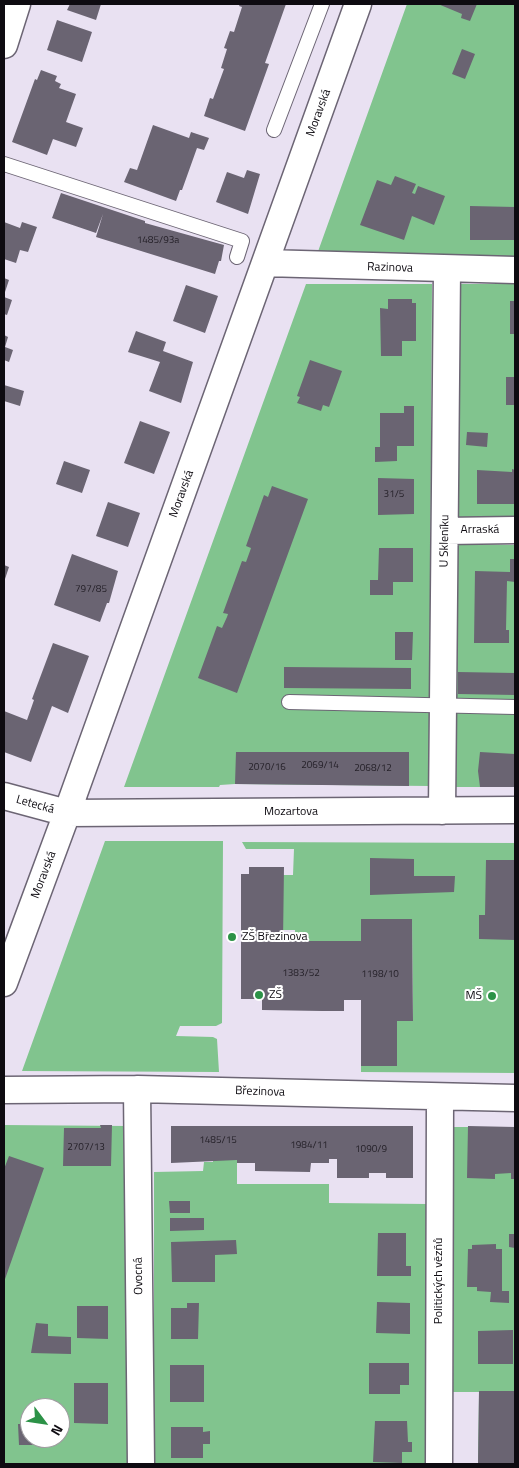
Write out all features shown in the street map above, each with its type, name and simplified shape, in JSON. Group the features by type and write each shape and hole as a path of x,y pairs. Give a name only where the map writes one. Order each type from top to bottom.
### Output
{"street":[{"path":"4,46 18,4"},
{"name":"Moravská","path":"4,983 67,814 358,4"},
{"name":"Razinova","path":"265,263 447,270 515,270"},
{"name":"U Skleníku","path":"442,811 447,270"},
{"name":"Arraská","path":"445,531 515,530"},
{"name":"Letecká","path":"4,796 67,814"},
{"name":"Mozartova","path":"67,814 515,810"},
{"name":"Březinova","path":"4,1090 137,1089 515,1098"},
{"name":"Ovocná","path":"137,1089 141,1464"},
{"name":"Politických vězňů","path":"439,1464 440,1097"}],"lane":[{"path":"274,130 322,4"},
{"path":"4,164 242,241 237,257"},
{"path":"289,702 515,707"}],"green space":[{"path":"407,4 515,4 515,258 316,257"},
{"path":"306,284 432,284 429,786 235,784 220,785 219,787 124,787"},
{"path":"459,284 515,284 515,518 458,517"},
{"path":"458,544 515,545 515,787 456,787"},
{"path":"105,841 223,841 222,1023 216,1026 180,1026 176,1036 213,1037 217,1039 219,1072 22,1071"},
{"path":"242,842 515,843 515,1073 361,1072 361,1066 397,1066 397,1021 413,1021 412,919 362,919 361,941 295,941 295,930 283,930 283,875 293,875 294,849 246,849"},
{"path":"4,1125 128,1126 128,1464 4,1464"},
{"path":"454,1127 515,1127 515,1464 478,1464 479,1392 453,1392"},
{"path":"213,1160 237,1160 237,1184 329,1184 329,1203 427,1204 426,1464 154,1464 154,1172 203,1171 204,1162 213,1162"}],"building":[{"path":"70,4 101,4 96,20 67,10"},
{"path":"240,4 286,4 265,63 269,64 245,131 204,116 210,98 213,99 224,69 221,68 227,49 224,48 230,31 234,32 242,7 239,6"},
{"path":"438,4 477,4 470,21 461,18 462,14"},
{"path":"57,20 92,32 82,62 47,50"},
{"path":"462,49 475,54 465,79 452,74"},
{"path":"41,70 57,76 55,81 61,84 59,88 76,94 66,122 83,128 76,147 53,139 47,155 12,142 35,79 37,80"},
{"path":"153,125 189,138 191,132 209,138 204,150 197,148 182,190 180,190 176,201 124,182 130,168 137,170"},
{"path":"247,170 260,174 248,214 216,202 227,172 244,178"},
{"path":"395,176 416,184 412,193 415,194 418,186 445,196 434,225 412,216 404,240 360,225 377,180 391,185"},
{"path":"61,193 145,221 145,223 224,245 221,261 219,261 215,274 96,237 103,214 96,233 52,218"},
{"path":"470,206 515,207 515,240 470,240"},
{"path":"4,222 20,228 22,222 37,227 28,252 20,250 16,263 4,259"},
{"path":"4,278 9,280 4,295"},
{"path":"186,285 218,296 205,333 173,321"},
{"path":"4,297 12,300 7,315 4,314"},
{"path":"388,299 412,299 412,303 416,303 416,341 402,341 402,356 381,356 380,308 388,309"},
{"path":"510,301 515,301 515,334 510,334"},
{"path":"136,331 166,342 163,351 193,362 181,403 149,391 160,362 128,352"},
{"path":"4,335 8,337 5,347 13,350 9,362 4,360"},
{"path":"310,360 342,371 329,407 323,405 321,411 297,403 300,397 297,396"},
{"path":"506,377 515,377 515,405 506,405"},
{"path":"4,385 24,391 20,406 4,401"},
{"path":"404,406 414,406 414,446 397,446 397,461 375,462 375,447 380,447 380,413 404,413"},
{"path":"140,421 170,432 154,474 124,463"},
{"path":"467,432 488,433 487,447 466,445"},
{"path":"64,461 90,470 82,493 56,484"},
{"path":"512,469 515,470 515,504 477,504 477,470 512,472"},
{"path":"378,478 414,479 414,514 378,515"},
{"path":"272,486 308,499 237,693 198,678 217,626 222,628 227,617 228,614 223,613 242,561 246,562 251,548 246,546 264,495 268,497"},
{"path":"108,502 140,513 128,547 96,536"},
{"path":"379,548 413,548 413,582 393,582 393,595 370,595 370,580 378,580"},
{"path":"72,554 118,571 109,603 107,603 100,622 54,605"},
{"path":"510,559 515,559 515,582 507,581 506,630 509,630 509,643 474,643 475,571 510,572"},
{"path":"4,565 9,567 4,582"},
{"path":"395,632 413,632 412,660 395,660"},
{"path":"53,643 89,656 68,713 52,706 31,762 4,752 4,711 27,720 34,700 32,699"},
{"path":"284,667 411,668 411,689 284,688"},
{"path":"458,672 515,673 515,695 458,694"},
{"path":"236,752 409,752 409,786 235,784"},
{"path":"480,752 515,754 515,787 480,787 478,771"},
{"path":"370,858 414,859 414,876 455,876 454,892 370,895"},
{"path":"486,860 515,860 515,940 479,939 479,915 485,915"},
{"path":"249,867 284,867 283,941 361,941 361,919 412,919 413,1021 397,1021 397,1066 361,1066 361,1000 344,1000 344,1011 322,1011 262,1010 262,999 241,999 241,874 249,874"},
{"path":"100,1125 112,1125 111,1166 63,1166 64,1128 101,1128"},
{"path":"171,1126 413,1126 413,1178 386,1178 386,1173 369,1173 369,1178 337,1178 337,1159 329,1159 329,1163 311,1163 310,1172 255,1171 255,1163 237,1163 237,1160 171,1163"},
{"path":"468,1126 515,1127 515,1179 511,1179 511,1173 495,1174 495,1179 467,1178"},
{"path":"9,1156 44,1168 4,1282 4,1169"},
{"path":"169,1201 190,1201 190,1213 170,1213"},
{"path":"170,1218 204,1218 204,1230 170,1231"},
{"path":"378,1233 406,1233 406,1266 411,1266 411,1276 377,1276"},
{"path":"509,1234 515,1234 515,1248 509,1247"},
{"path":"236,1240 237,1254 215,1255 215,1282 172,1282 171,1242"},
{"path":"496,1244 496,1249 502,1249 502,1291 509,1291 509,1303 490,1302 491,1292 477,1291 477,1287 467,1287 468,1249 472,1249 472,1245"},
{"path":"377,1302 410,1303 410,1334 376,1333"},
{"path":"187,1303 199,1303 198,1339 171,1339 171,1308 187,1308"},
{"path":"77,1306 108,1306 108,1339 77,1338"},
{"path":"36,1323 48,1324 48,1336 71,1337 71,1354 31,1353"},
{"path":"513,1330 513,1364 478,1364 478,1331"},
{"path":"369,1363 409,1363 409,1385 400,1385 400,1394 369,1394"},
{"path":"170,1365 204,1365 204,1402 170,1402"},
{"path":"74,1383 108,1383 108,1424 74,1423"},
{"path":"479,1391 515,1391 515,1464 478,1464"},
{"path":"375,1421 407,1421 408,1442 412,1442 412,1452 402,1452 402,1463 373,1462"},
{"path":"18,1424 20,1424 20,1445"},
{"path":"171,1427 203,1427 203,1432 210,1431 210,1444 203,1444 203,1458 171,1458"}],"place":[{"name":"ZŠ Březinova","path":"232,937"},
{"name":"ZŠ","path":"259,995"},
{"name":"MŠ","path":"492,996"}]}
